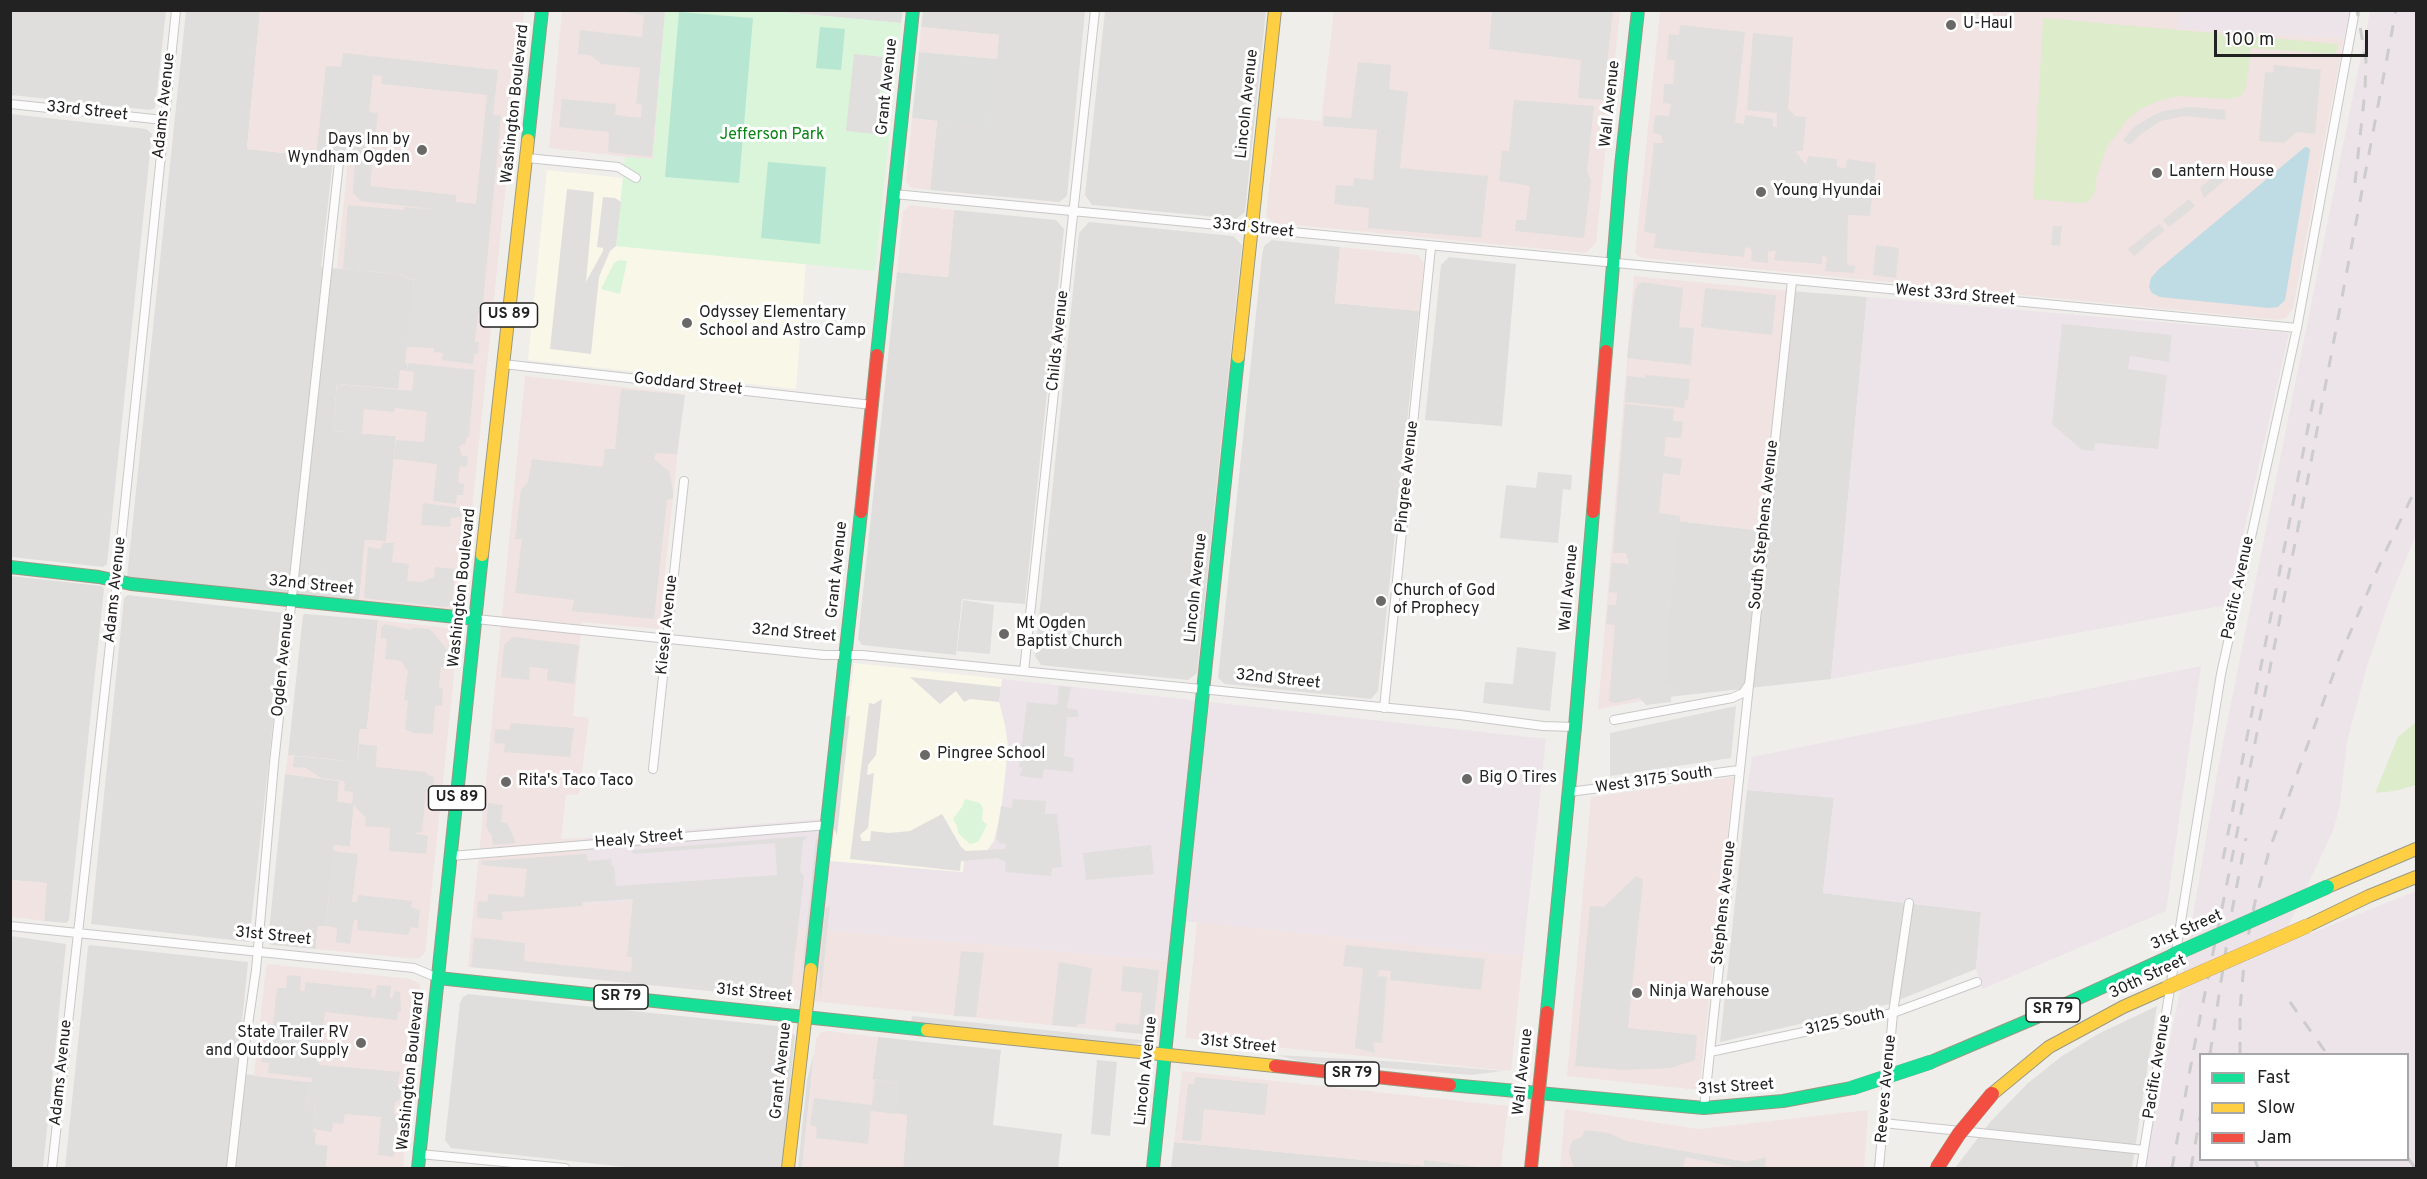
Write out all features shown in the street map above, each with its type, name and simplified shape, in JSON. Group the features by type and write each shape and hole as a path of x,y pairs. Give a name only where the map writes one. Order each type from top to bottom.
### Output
{"main road":[{"name":"Washington Boulevard","path":"418,1168 542,10"},
{"name":"Grant Avenue","path":"788,1168 828,825 913,10"},
{"name":"Lincoln Avenue","path":"1153,1168 1275,10"},
{"name":"Wall Avenue","path":"1531,1168 1569,792 1621,166 1638,10"},
{"name":"32nd Street","path":"10,567 99,577 131,584 476,620"},
{"name":"31st Street","path":"438,978 1538,1094 1704,1108 1782,1101 1852,1088 1930,1062 2416,849"},
{"name":"30th Street","path":"1937,1168 1959,1134 1992,1094 2049,1047 2123,1007 2416,877"}],"street":[{"name":"Adams Avenue","path":"52,1168 117,581 176,10"},
{"name":"Childs Avenue","path":"1024,671 1095,10"},
{"name":"Pacific Avenue","path":"2141,1168 2223,664 2297,328 2355,10"},
{"name":"33rd Street","path":"10,104 164,120"},
{"path":"527,158 618,167 636,178"},
{"name":"Ogden Avenue","path":"231,1168 257,952 291,601 339,162"},
{"name":"33rd Street","path":"894,194 1613,264"},
{"name":"Pingree Avenue","path":"1384,708 1431,247"},
{"name":"West 33rd Street","path":"1613,264 2297,328"},
{"name":"South Stephens Avenue","path":"1739,770 1792,281"},
{"name":"Goddard Street","path":"503,364 872,405"},
{"name":"Kiesel Avenue","path":"653,769 684,482"},
{"name":"32nd Street","path":"476,620 830,656 862,655 1543,726 1575,727"},
{"path":"1614,720 1732,698 1743,693 1748,687"},
{"name":"West 3175 South","path":"1569,792 1739,770"},
{"name":"Stephens Avenue","path":"1704,1108 1739,770"},
{"name":"Healy Street","path":"451,855 828,825"},
{"name":"Reeves Avenue","path":"1879,1168 1893,1013 1909,903"},
{"name":"31st Street","path":"10,926 414,968 438,978"},
{"name":"3125 South","path":"1710,1052 1893,1013 1977,982"},
{"path":"1884,1123 2144,1150"},
{"path":"420,1154 566,1168"}],"shaded area":[{"path":"11,10 166,11 155,108 150,110 11,95"},
{"path":"2179,10 2178,29 2344,38 2293,308 2286,318 2279,320 1642,258 1635,253 1660,11"},
{"path":"2179,10 2350,11 2344,38 2177,29"},
{"path":"186,11 260,11 247,149 333,158 321,267 397,274 414,280 407,371 398,389 337,384 333,431 396,436 386,542 365,540 359,602 127,577"},
{"path":"260,11 524,11 462,605 457,610 359,602 365,540 386,541 396,436 333,431 337,384 398,389 400,370 407,371 408,364 405,363 414,281 397,274 337,268 348,160 247,149"},
{"path":"562,11 665,11 653,160 549,148"},
{"path":"618,11 665,11 652,157 608,152 609,132 559,127 562,99 616,104 615,115 641,118 642,105 636,104 640,68 602,64 590,55 578,54 580,30 642,37 644,15"},
{"path":"770,11 903,11 901,23"},
{"path":"923,11 1085,11 1067,196 1059,202 930,190 937,121 989,126 999,35 921,27"},
{"path":"1105,11 1266,11 1245,212 1236,219 1092,205 1085,195"},
{"path":"1334,11 1620,11 1596,243 1586,253 1274,223 1266,216 1277,117 1321,121"},
{"path":"1492,11 1613,11 1603,100 1578,98 1581,60 1489,49"},
{"path":"2370,11 2416,11 2416,535 2392,593 2367,666 2347,742 2340,805 2333,831 2279,946 2416,891 2416,1168 2144,1168 2180,991 2218,768"},
{"path":"1680,25 1745,32 1735,123 1744,124 1745,115 1773,119 1773,127 1777,127 1777,113 1747,110 1753,33 1793,37 1788,109 1795,116 1806,117 1803,151 1795,151 1806,165 1808,156 1837,159 1837,167 1845,168 1845,173 1847,159 1876,163 1870,216 1848,215 1847,265 1855,266 1854,273 1825,271 1827,257 1822,256 1822,264 1774,260 1776,251 1772,251 1768,252 1768,263 1751,261 1752,250 1748,247 1745,248 1744,257 1654,248 1656,234 1644,232 1654,143 1663,143 1661,135 1653,133 1655,115 1669,116 1671,104 1663,103 1664,84 1673,84 1675,61 1667,59 1669,34 1679,35"},
{"path":"921,27 999,35 997,59 919,52"},
{"path":"919,52 997,59 989,127 912,118"},
{"path":"343,53 498,70 493,115 501,116 482,313 478,313 475,342 479,342 478,354 474,354 473,364 442,360 443,353 434,352 434,348 406,347 414,280 397,274 343,269 348,205 403,210 404,207 440,210 361,201 353,193 355,160 316,156 326,66 341,67","holes":["373,75 382,76 381,84 487,95 476,204 456,202 456,195 370,186 378,113 369,112"]},
{"path":"854,54 883,57 875,134 846,131"},
{"path":"1358,62 1391,65 1389,89 1408,92 1400,168 1488,176 1481,238 1368,228 1369,208 1334,204 1336,185 1353,186 1354,178 1373,180 1377,130 1323,126 1324,116 1351,118"},
{"path":"2274,65 2321,70 2315,134 2297,132 2284,143 2259,141 2265,72 2273,73"},
{"path":"1514,100 1594,106 1587,171 1591,180 1584,238 1515,231 1516,220 1526,220 1530,186 1499,181 1502,151 1509,151"},
{"path":"2190,107 2225,110 2226,120 2184,116 2161,121 2141,134 2130,145 2123,140 2134,127 2154,115 2163,111"},
{"path":"11,114 146,129 152,134 107,564 103,567 11,557"},
{"path":"912,118 937,121 930,190 911,188 906,181"},
{"path":"2226,166 2233,173 2204,198 2200,188"},
{"path":"547,170 623,178 616,246 806,263 796,389 528,360"},
{"path":"567,189 594,192 586,282 603,251 603,248 597,247 603,197 615,198 621,202 616,246 610,251 599,277 591,354 550,349"},
{"path":"2189,199 2195,206 2169,227 2163,220"},
{"path":"910,205 954,210 948,277 897,272 903,211"},
{"path":"954,210 1056,220 1064,229 1025,604 962,599 956,655 862,645 858,639 897,272 948,277"},
{"path":"1089,222 1233,236 1242,245 1197,673 1188,680 1041,665 1035,656 1079,233"},
{"path":"2159,224 2165,230 2134,256 2128,249"},
{"path":"2053,226 2062,226 2060,246 2051,245"},
{"path":"1272,240 1340,247 1335,303 1419,311 1378,691 1371,699 1225,684 1218,678 1262,256 1264,246"},
{"path":"1876,245 1899,248 1896,278 1873,275"},
{"path":"1340,247 1418,255 1424,263 1419,311 1335,303"},
{"path":"1449,257 1516,264 1502,426 1425,420 1441,265"},
{"path":"1634,276 1791,291 1764,531 1679,521 1659,698 1598,709"},
{"path":"1643,282 1683,288 1679,327 1694,328 1691,365 1627,358 1635,291 1638,284"},
{"path":"1705,288 1776,295 1772,335 1701,327"},
{"path":"1791,291 1867,297 1831,679 1659,698 1679,521 1764,531"},
{"path":"1867,297 2289,333 2227,605 1831,679"},
{"path":"2062,324 2172,335 2169,362 2130,356 2128,369 2167,375 2158,449 2095,443 2094,451 2082,450 2052,424"},
{"path":"408,363 475,370 469,437 466,437 466,443 459,446 462,456 468,456 467,467 460,466 458,483 464,484 463,495 457,495 456,504 433,501 437,464 394,459 396,440 424,442 427,412 395,408 394,412 364,409 362,434 333,431 337,384 412,391 414,372 407,371"},
{"path":"1646,375 1690,379 1688,400 1685,400 1684,408 1625,402 1627,376 1645,378"},
{"path":"525,376 684,394 659,629 582,622 573,716 589,718 579,794 566,795 561,839 583,838 577,905 736,893 733,922 1169,961 1160,1036 468,967"},
{"path":"621,389 685,395 677,454 656,453 654,459 669,471 673,498 667,500 654,619 572,611 574,600 515,593 522,539 515,539 521,490 528,482 532,459 603,467 605,449 615,449"},
{"path":"1625,404 1674,409 1673,421 1683,422 1681,438 1666,437 1664,456 1682,459 1680,475 1663,473 1659,513 1680,516 1666,639 1669,640 1665,685 1672,686 1671,702 1646,705 1640,698 1615,703 1609,701 1615,625 1606,624 1608,605 1616,605 1617,593 1609,592 1612,563 1629,564 1626,553 1613,553"},
{"path":"1538,472 1572,475 1571,490 1563,489 1558,543 1500,538 1506,485 1536,488"},
{"path":"423,503 462,508 461,517 451,518 450,527 421,525"},
{"path":"382,543 394,543 392,562 409,564 407,581 422,582 434,577 435,567 456,569 451,605 444,607 364,598 368,547 381,549"},
{"path":"11,576 102,586 104,589 69,920 66,923 44,921 46,883 11,880"},
{"path":"128,595 285,613 249,942 91,924 124,598"},
{"path":"963,600 994,605 990,654 957,651"},
{"path":"303,615 378,620 367,729 360,729 357,762 288,755"},
{"path":"378,620 448,628 458,637 425,953 418,959 316,949 318,926 326,926 334,845 350,847 354,804 337,802 339,781 285,774 288,755 357,762 360,729 367,729"},
{"path":"385,624 411,630 413,628 430,629 447,650 446,666 441,667 439,687 443,689 442,705 435,706 433,734 413,733 405,729 408,701 404,700 408,671 401,661 385,659 387,639 381,638 381,628"},
{"path":"513,637 579,645 574,684 547,680 548,669 530,667 529,680 501,677 504,645"},
{"path":"1517,647 1556,652 1550,711 1483,703 1485,682 1513,684"},
{"path":"854,663 1002,679 999,702 1008,748 1001,811 994,841 987,851 964,854 963,872 831,861"},
{"path":"2201,666 2166,911 1982,989 1976,969 1981,912 1823,893 1834,798 1747,790 1752,757"},
{"path":"910,677 1001,687 999,702 970,699 964,702 956,691 940,704"},
{"path":"1002,679 1546,739 1523,956 1174,920 1169,961 732,922 736,893 577,905 583,838 822,819 819,860 963,872 964,854 1001,811 1008,748 999,702"},
{"path":"1059,686 1071,687 1067,708 1078,710 1078,717 1067,717 1064,756 1074,758 1073,772 1044,769 1042,779 1020,776 1022,768 1019,767 1027,702 1057,705"},
{"path":"882,699 876,755 868,765 867,775 874,773 868,828 860,835 862,841 870,841 871,831 889,833 910,831 942,814 961,847 966,851 1005,849 1006,844 998,843 996,840 1001,806 1012,808 1013,799 1046,801 1045,814 1057,814 1062,867 1052,868 1051,876 1005,872 1006,862 997,858 961,861 960,871 850,859 869,703 874,704"},
{"path":"1736,706 1731,758 1610,776 1610,733"},
{"path":"850,715 837,835 833,827 845,718"},
{"path":"511,723 574,728 570,757 504,752 505,744 494,743 495,729 509,730"},
{"path":"359,744 377,746 376,767 426,772 429,776 434,777 433,792 426,791 422,832 413,833 428,836 426,854 389,851 390,828 365,826 366,818 352,803 353,792 344,791 343,781 321,778 306,768 293,767 294,756 357,762"},
{"path":"285,774 340,781 354,804 350,847 334,845 326,926 318,926 316,949 271,945 268,941"},
{"path":"1734,777 1699,1090 1567,1076 1591,797"},
{"path":"1747,790 1834,797 1823,893 1981,912 1976,969 1889,1004 1720,1042"},
{"path":"488,803 503,805 501,822 507,823 516,843 493,845 492,836 486,827"},
{"path":"808,836 803,841 800,871 804,876 790,999 471,967 474,938 480,938 525,943 524,961 631,972 632,957 627,957 633,899 582,902 583,906 502,912 503,920 480,918 477,916 478,901 487,902 489,894 524,897 527,869 481,865 482,861 586,854 588,861 611,859 616,886 777,875 775,843 633,854 632,850"},
{"path":"816,838 820,844 815,897 801,979"},
{"path":"1151,845 1154,874 1086,880 1083,853"},
{"path":"333,851 358,854 352,902 357,902 358,895 412,901 411,907 420,910 418,928 411,927 408,935 357,930 358,921 354,919 350,944 336,942 337,928 326,926"},
{"path":"1636,876 1643,880 1628,1028 1697,1035 1695,1060 1671,1068 1624,1070 1575,1066 1590,906 1604,907"},
{"path":"10,880 47,883 44,921 11,917"},
{"path":"830,905 821,999 819,972 825,909"},
{"path":"1197,922 1523,956 1511,1071 1185,1038"},
{"path":"11,936 66,944 43,1168 11,1168"},
{"path":"90,945 248,962 237,1073 308,1082 315,1105 313,1132 316,1132 328,1145 326,1168 65,1168"},
{"path":"1346,945 1485,959 1481,990 1390,980 1391,971 1379,970 1378,976 1387,977 1382,1043 1373,1042 1375,1053 1355,1048 1363,968 1343,966"},
{"path":"961,951 984,953 976,1017 954,1016"},
{"path":"1059,962 1092,968 1085,1024 1078,1024 1076,1027 1052,1025"},
{"path":"268,964 411,979 420,984 403,1168 326,1168 328,1146 315,1144 316,1132 313,1132 315,1105 306,1104 308,1082 254,1076"},
{"path":"1123,966 1159,970 1152,1035 1115,1031 1116,1023 1139,1025 1142,993 1121,991"},
{"path":"287,975 301,976 300,990 302,991 305,990 305,982 372,989 371,997 373,998 377,985 391,986 390,998 392,999 395,991 400,992 401,1012 398,1012 397,1020 325,1012 319,1065 400,1072 397,1086 401,1090 400,1100 395,1102 394,1113 398,1117 394,1157 378,1155 381,1117 345,1114 343,1124 333,1123 332,1132 313,1129 315,1105 306,1104 308,1082 312,1082 312,1078 268,1073 269,1063 261,1062 263,1048 278,1050 280,1048 278,1045 271,1044 277,988 286,988"},
{"path":"468,994 787,1027 795,1036 782,1168 635,1168 451,1148 445,1140 460,1003"},
{"path":"2157,1006 2132,1168 1955,1168 1991,1121 2028,1083 2062,1056 2098,1034"},
{"path":"912,1016 1149,1041 1129,1045 911,1022"},
{"path":"828,1031 878,1037 872,1079 898,1083 895,1113 907,1115 903,1168 802,1168 816,1039 820,1033"},
{"path":"878,1037 1001,1050 993,1125 1062,1134 1058,1168 903,1168 907,1116 895,1114 872,1080"},
{"path":"814,1053 802,1168 798,1168 807,1080"},
{"path":"1277,1055 1503,1071 1471,1075 1299,1061"},
{"path":"1097,1060 1117,1062 1110,1136 1091,1134"},
{"path":"1182,1071 1508,1106 1501,1168 1450,1168 1174,1142"},
{"path":"1195,1077 1268,1084 1265,1115 1204,1109 1201,1141 1182,1140 1188,1084 1194,1084"},
{"path":"875,1080 898,1083 895,1114 871,1111 868,1144 816,1138 817,1127 810,1125 814,1098 872,1105"},
{"path":"1565,1109 1699,1129 1868,1110 1864,1168 1560,1168"},
{"path":"1585,1130 1609,1133 1626,1141 1746,1162 1766,1157 1765,1168 1731,1168 1731,1166 1685,1157 1683,1168 1574,1168 1569,1153 1570,1147 1573,1140 1582,1137"},
{"path":"1174,1142 1450,1168 1171,1168"},
{"path":"1424,1160 1486,1168 1424,1168"}],"green space":[{"name":"Jefferson Park","path":"665,11 770,11 901,23 875,271 616,246 625,157 653,159"},
{"path":"679,12 753,18 739,183 665,177"},
{"path":"2043,18 2338,44 2336,54 2251,48 2246,87 2241,96 2231,99 2177,96 2142,108 2128,119 2108,145 2097,174 2095,192 2089,201 2079,203 2033,199"},
{"path":"820,27 845,29 841,70 816,68"},
{"path":"768,162 826,167 820,244 761,238"},
{"path":"619,260 627,261 620,294 601,289 614,263"},
{"path":"2416,722 2416,785 2395,791 2375,793 2398,737"},
{"path":"965,799 980,803 983,809 982,820 987,825 978,842 970,844 958,833 953,819"}],"water":[{"path":"2305,147 2310,151 2285,300 2278,307 2160,297 2152,293 2149,287 2151,278 2159,269"}],"railway":[{"path":"2355,183 2366,60 2357,10"},
{"path":"2172,1168 2308,478 2396,10"},
{"path":"2223,859 2314,397"},
{"path":"2240,1053 2240,1010 2245,952 2255,902 2270,848 2340,656 2416,488"},
{"path":"2210,1053 2231,916 2246,838"},
{"path":"2290,1002 2326,1053"},
{"path":"2191,1168 2199,1123"},
{"path":"2409,1159 2415,1168"},
{"path":"2255,1161 2258,1168"}],"traffic: fast":[{"path":"528,140 542,10"},
{"path":"877,355 913,10"},
{"path":"1606,351 1621,166 1638,10"},
{"path":"1153,1168 1238,357"},
{"path":"811,969 861,512"},
{"path":"1547,1012 1593,512"},
{"path":"418,1168 482,555"},
{"path":"10,567 99,577 131,584 476,619"},
{"path":"2173,955 2327,887"},
{"path":"1931,1062 2173,955"},
{"path":"438,978 927,1030"},
{"path":"1852,1088 1931,1062"},
{"path":"1450,1085 1704,1108 1783,1101 1852,1088"}],"traffic: slow":[{"path":"1238,357 1275,10"},
{"path":"482,555 528,140"},
{"path":"2327,887 2416,849"},
{"path":"2307,926 2369,896 2416,877"},
{"path":"2168,987 2307,926"},
{"path":"788,1168 811,969"},
{"path":"1992,1094 2049,1047 2123,1007 2168,987"},
{"path":"927,1030 1275,1066"}],"traffic: jam":[{"path":"1593,512 1606,351"},
{"path":"861,512 877,355"},
{"path":"1531,1168 1547,1012"},
{"path":"1275,1066 1450,1085"},
{"path":"1937,1168 1959,1134 1992,1094"}],"place":[{"name":"U-Haul","path":"1951,25"},
{"name":"Days Inn by Wyndham Ogden","path":"422,150"},
{"name":"Lantern House","path":"2157,173"},
{"name":"Young Hyundai","path":"1761,192"},
{"name":"Odyssey Elementary School and Astro Camp","path":"687,323"},
{"name":"Church of God of Prophecy","path":"1381,601"},
{"name":"Mt Ogden Baptist Church","path":"1004,634"},
{"name":"Pingree School","path":"925,755"},
{"name":"Big O Tires","path":"1467,779"},
{"name":"Rita's Taco Taco","path":"506,782"},
{"name":"Ninja Warehouse","path":"1637,993"},
{"name":"State Trailer RV and Outdoor Supply","path":"361,1043"}]}
